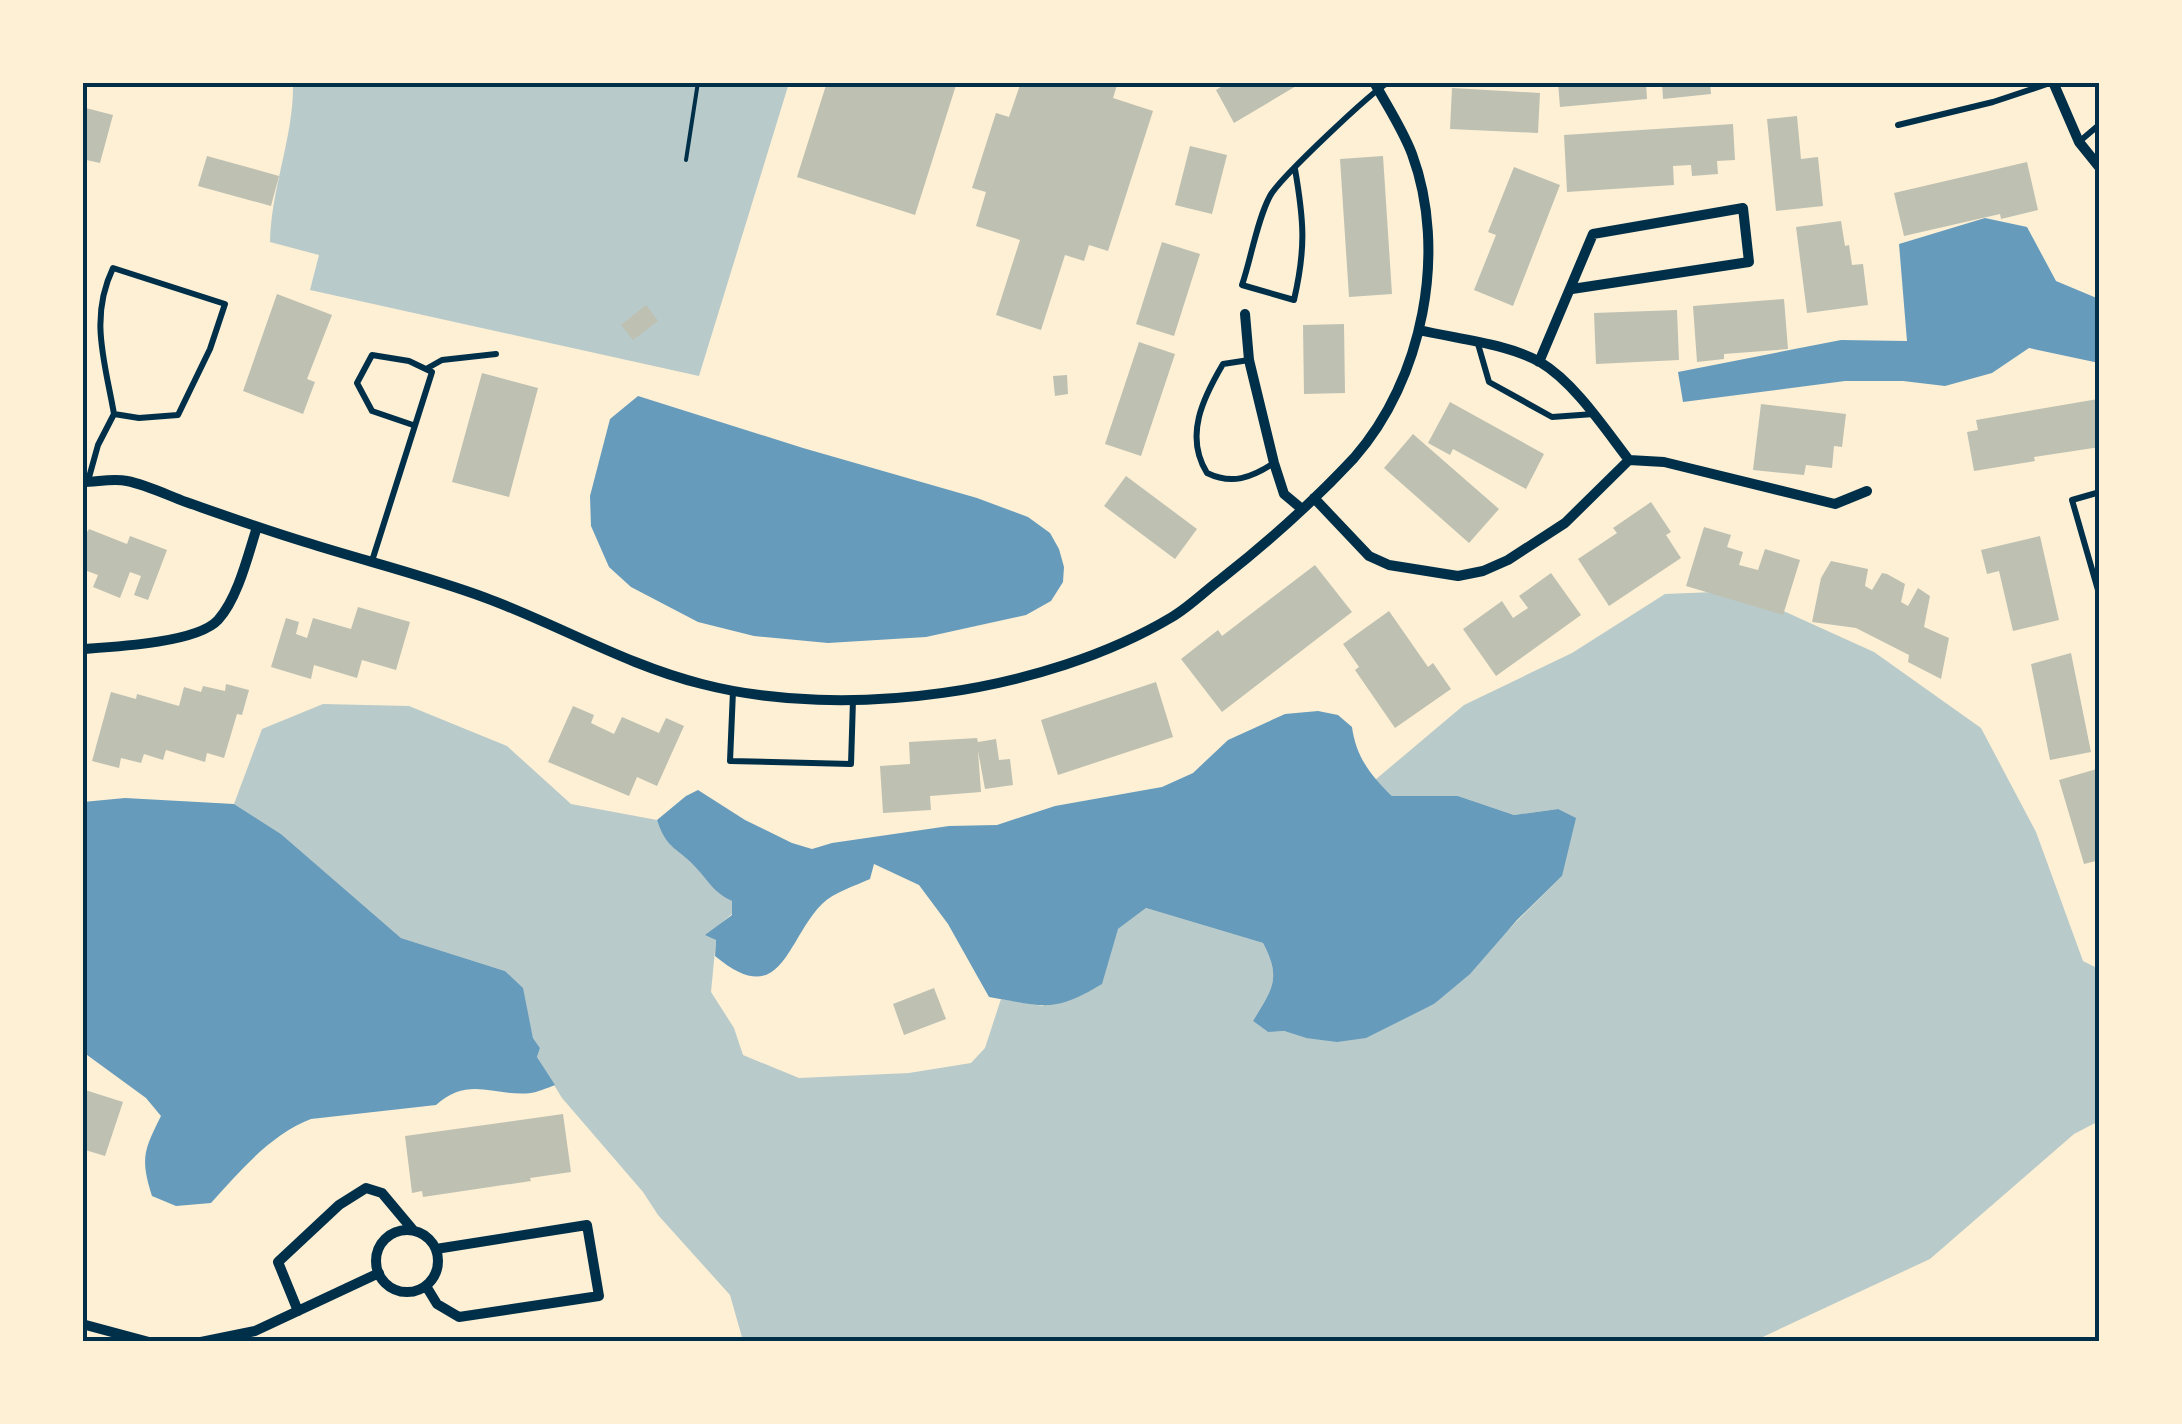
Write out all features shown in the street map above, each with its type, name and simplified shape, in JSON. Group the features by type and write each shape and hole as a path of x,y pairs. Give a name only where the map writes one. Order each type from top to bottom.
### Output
{"street":[{"path":"2053,82 2079,142 2100,168"},
{"path":"84,482 124,480 257,527 482,596 630,662 705,685 794,699 854,700 940,694 1023,676 1112,648 1174,616 1268,542 1365,445 1406,372 1419,330 1427,280 1423,202 1413,157 1396,116 1376,86"},
{"path":"1540,362 1593,234 1743,208 1749,262 1572,289"},
{"path":"1245,314 1249,360 1274,464 1284,494 1302,509"},
{"path":"1419,330 1540,362 1595,414 1628,460"},
{"path":"1314,498 1368,556 1389,566 1458,576 1482,572 1508,560 1565,523 1628,460 1664,462 1835,504 1867,491"},
{"path":"82,649 139,645 197,632 218,621 241,578 257,527"},
{"path":"298,1311 278,1262 339,1205 366,1188 382,1193 414,1230 431,1240 438,1270 417,1291 397,1290 379,1273 377,1258 385,1239 394,1233 414,1230"},
{"path":"426,1286 437,1304 459,1318 599,1296 587,1226 436,1249"},
{"path":"202,1342 255,1336 379,1273"},
{"path":"86,1342 85,1325 149,1342"}],"lane":[{"path":"1295,169 1304,226 1294,300 1242,286 1271,194 1295,169 1376,86 1389,82"},
{"path":"1898,125 1994,102 2053,82"},
{"path":"2079,142 2100,124"},
{"path":"84,482 114,414 98,316 112,268 226,304 210,349 178,415 138,418 114,414"},
{"path":"1478,344 1489,382 1552,417 1595,414"},
{"path":"426,369 442,360 496,354"},
{"path":"371,562 432,372 409,361 372,355 356,383 372,410 413,424"},
{"path":"1249,360 1223,364 1209,388 1194,438 1198,458 1207,472 1231,480 1257,474 1274,464"},
{"path":"2100,492 2072,500 2100,597"},
{"path":"733,690 730,761 851,764 854,700"}],"path":[{"path":"686,160 698,82"}],"shaded area":[{"path":"293,83 789,83 699,376 310,290 319,255 270,242"},
{"path":"1739,591 1874,652 1981,728 2036,832 2083,961 2099,969 2099,1121 2074,1134 1930,1259 1754,1341 743,1341 730,1295 562,1098 537,1057 540,1048 533,1038 522,988 505,971 401,938 281,834 234,804 262,729 323,704 409,706 507,746 571,804 657,820 669,843 716,891 732,901 732,914 707,935 716,940 711,992 734,1028 743,1055 799,1078 909,1073 971,1063 985,1048 1001,999 1043,1006 1118,929 1146,908 1263,943 1272,966 1272,984 1253,1021 1268,1032 1284,1031 1306,1038 1401,1019 1434,1004 1562,876 1558,809 1514,815 1458,796 1392,796 1375,780 1464,705 1572,653 1665,594"}],"water":[{"path":"1985,218 2027,227 2056,281 2099,299 2099,363 2029,348 1992,373 1945,386 1845,381 1683,402 1678,372 1841,340 1907,341 1899,244"},
{"path":"638,396 977,498 1028,517 1050,533 1059,549 1063,582 1051,601 1026,615 926,637 828,643 754,636 698,622 631,587 609,567 591,526 590,496 610,419"},
{"path":"1318,711 1338,715 1352,727 1366,765 1392,796 1458,796 1514,815 1558,809 1576,818 1562,876 1470,974 1434,1004 1366,1038 1337,1042 1284,1031 1268,1032 1253,1021 1272,984 1272,966 1263,943 1146,908 1118,929 1102,984 1059,1004 989,997 948,924 919,885 874,864 870,879 822,904 780,964 769,974 755,977 737,971 715,956 716,940 705,935 732,915 732,901 716,891 669,843 657,820 698,790 745,820 812,849 949,826 997,825 1055,806 1162,787 1193,773 1228,740 1285,714"},
{"path":"125,798 234,804 281,834 401,938 505,971 523,988 533,1038 540,1048 537,1057 555,1085 531,1093 471,1089 448,1096 436,1105 311,1119 269,1144 211,1203 176,1206 152,1196 146,1154 161,1116 146,1098 83,1052 83,802"}],"building":[{"path":"827,82 957,82 915,215 797,177"},
{"path":"1021,82 1118,82 1113,98 1153,111 1108,251 1089,245 1084,261 1065,255 1041,330 996,315 1020,240 976,226 986,192 972,188 996,113 1009,117"},
{"path":"1229,82 1303,82 1234,123 1216,90"},
{"path":"1558,82 1646,82 1647,99 1560,107"},
{"path":"1662,82 1710,82 1711,94 1663,99"},
{"path":"1452,88 1540,93 1538,133 1450,129"},
{"path":"82,107 113,115 100,163 82,159"},
{"path":"1797,116 1801,159 1818,157 1823,206 1776,211 1767,119"},
{"path":"1733,124 1735,160 1717,161 1718,174 1692,176 1691,165 1673,166 1674,185 1567,192 1564,135"},
{"path":"1190,146 1227,155 1212,214 1175,205"},
{"path":"207,156 279,176 271,206 198,186"},
{"path":"1383,156 1392,294 1349,297 1340,159"},
{"path":"2027,162 2038,210 2001,219 2000,214 1904,236 1894,193"},
{"path":"1514,167 1560,185 1513,306 1474,290 1496,235 1488,232"},
{"path":"1841,221 1852,265 1863,264 1868,305 1807,313 1796,227"},
{"path":"1162,242 1200,254 1174,336 1136,324"},
{"path":"277,294 332,315 307,379 315,382 303,414 243,391"},
{"path":"1784,299 1788,349 1724,354 1724,359 1697,362 1693,306"},
{"path":"646,305 658,321 633,340 621,325"},
{"path":"1677,310 1679,360 1596,364 1594,313"},
{"path":"1344,324 1345,393 1304,394 1303,325"},
{"path":"1139,342 1175,354 1141,456 1105,444"},
{"path":"482,373 538,388 509,497 452,482"},
{"path":"1067,375 1068,394 1055,396 1053,376"},
{"path":"2098,399 2100,447 1974,471 1967,432 1978,430 1976,420"},
{"path":"1450,402 1544,454 1526,489 1453,449 1450,455 1428,443"},
{"path":"1761,404 1846,414 1842,447 1834,446 1832,468 1806,465 1804,475 1753,470"},
{"path":"1413,434 1499,509 1469,543 1384,468"},
{"path":"1126,476 1197,529 1175,559 1104,506"},
{"path":"1651,502 1671,532 1666,535 1681,558 1609,606 1578,559 1617,533 1613,528"},
{"path":"1704,527 1731,535 1727,547 1743,552 1739,565 1758,570 1765,549 1800,560 1783,615 1686,586"},
{"path":"89,529 127,544 130,536 167,550 148,600 134,595 141,576 130,572 120,598 93,587 98,575 87,571 82,582 82,540"},
{"path":"2040,536 2059,620 2013,631 1999,571 1987,574 1981,550"},
{"path":"1831,561 1868,569 1865,586 1872,590 1882,573 1905,584 1901,602 1908,606 1918,588 1930,596 1924,627 1949,638 1941,679 1908,662 1909,655 1856,628 1812,622 1821,578"},
{"path":"1315,565 1352,612 1222,712 1181,659 1218,630 1222,636"},
{"path":"1551,573 1581,615 1496,676 1463,629 1502,601 1513,618 1528,608 1519,596"},
{"path":"358,607 410,622 396,670 362,660 357,678 314,665 311,679 271,667 286,618 299,622 296,634 307,638 313,618 351,629"},
{"path":"1389,611 1428,667 1433,663 1451,689 1395,728 1355,670 1359,667 1343,644"},
{"path":"2071,653 2091,752 2050,760 2031,664"},
{"path":"1156,682 1173,737 1058,775 1041,720"},
{"path":"226,684 249,690 224,758 207,753 205,762 166,750 163,760 144,754 141,763 121,758 119,768 92,761 111,692 136,699 137,694 179,706 184,687 201,692 203,686 225,691"},
{"path":"573,706 594,715 591,723 614,734 622,717 659,733 666,718 684,726 657,786 637,777 629,796 548,762"},
{"path":"977,738 978,742 996,739 999,760 1010,759 1013,785 985,789 978,751 981,792 930,796 931,810 883,813 880,766 910,764 909,742"},
{"path":"2100,768 2100,860 2084,864 2059,780"},
{"path":"934,988 946,1019 904,1035 893,1004"},
{"path":"82,1089 123,1102 105,1156 82,1149"},
{"path":"563,1114 571,1172 423,1197 422,1191 412,1193 405,1136"}]}
